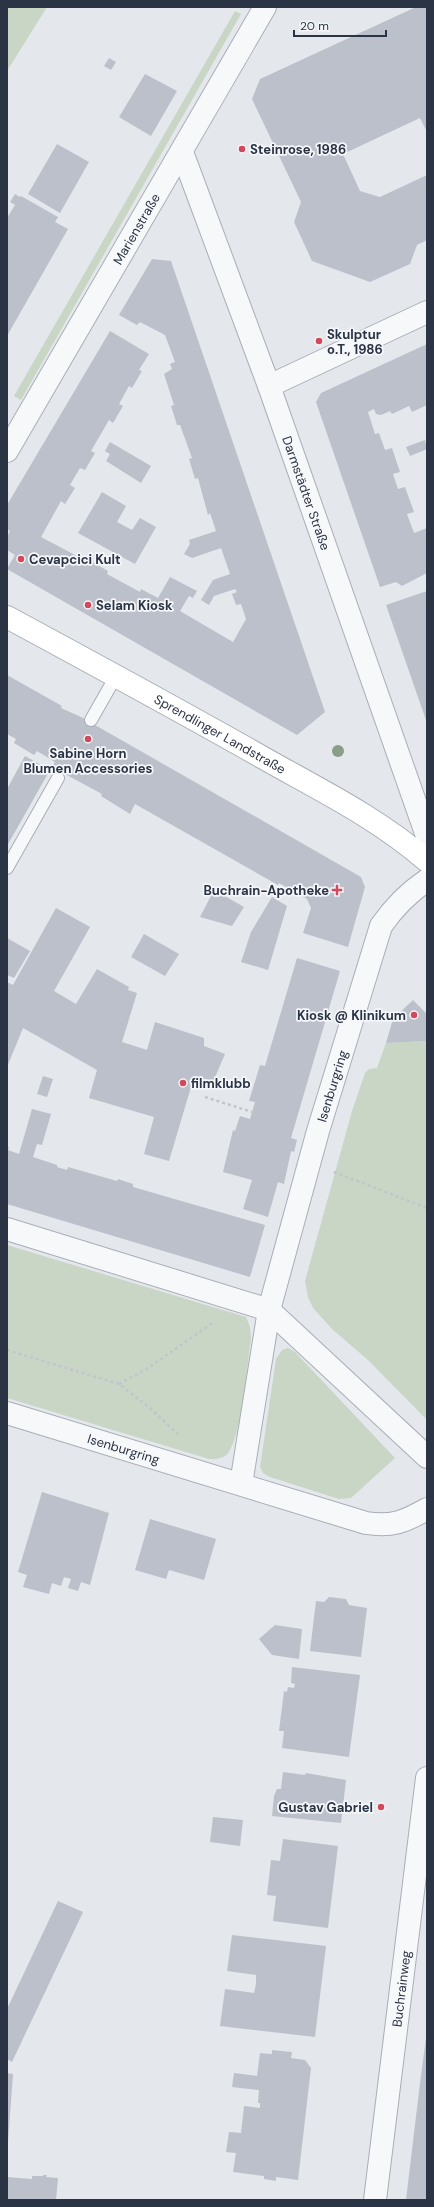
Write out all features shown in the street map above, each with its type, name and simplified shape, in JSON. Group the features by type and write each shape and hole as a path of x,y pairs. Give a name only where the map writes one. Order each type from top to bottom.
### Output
{"main road":[{"name":"Sprendlinger Landstraße","path":"7,617 116,676 378,823 405,842 427,861"}],"street":[{"name":"Marienstraße","path":"7,451 182,152 264,7"},
{"name":"Darmstädter Straße","path":"182,152 269,386 427,836"},
{"path":"269,386 427,312"},
{"name":"Isenburgring","path":"241,1484 260,1307 318,1131 381,926 392,909 411,890 427,880"},
{"path":"7,1228 260,1307 427,1457"},
{"name":"Isenburgring","path":"7,1413 366,1523 380,1525 403,1522 427,1509"},
{"name":"Buchrainweg","path":"375,2200 427,1778"}],"lane":[{"path":"91,720 116,676"},
{"path":"7,868 58,778"}],"path":[{"path":"205,1098 252,1112"},
{"path":"335,1172 427,1208"},
{"path":"7,1350 119,1384 154,1364 232,1310 260,1307"}],"green space":[{"path":"7,7 47,7 7,71"},
{"path":"235,11 241,14 21,400 14,396"},
{"path":"427,1041 427,1420 369,1361 332,1329 313,1308 308,1297 305,1281 352,1111 365,1073 369,1069 377,1068 386,1043"},
{"path":"7,1245 246,1317 250,1327 251,1339 246,1381 237,1431 233,1444 228,1453 222,1458 209,1459 7,1398"},
{"path":"288,1348 295,1352 395,1458 351,1498 339,1499 270,1477 263,1473 260,1467 276,1359 282,1350"}],"building":[{"path":"416,7 427,7 427,132 420,118 343,154 360,191 380,197 427,175 427,240 417,245 410,264 370,282 312,261 294,222 301,202 252,99 260,79"},
{"path":"109,58 116,62 111,70 104,66"},
{"path":"145,74 177,91 151,136 119,117"},
{"path":"57,144 89,162 60,213 28,194"},
{"path":"15,194 58,217 55,222 68,229 7,336 7,218 15,205 10,202"},
{"path":"152,259 171,261 325,712 297,735 7,569 15,555 7,550 7,537 10,531 7,529 7,505 110,331 149,354 139,370 142,371 132,388 129,386 119,404 123,406 113,423 109,420 91,451 95,453 85,470 80,468 70,485 75,488 65,504 61,501 41,537 77,556 78,554 108,571 107,574 140,592 141,589 158,598 170,577 197,591 193,598 189,596 180,611 233,642 246,619 241,604 236,605 232,594 237,592 235,589 214,596 209,605 201,600 213,580 230,574 221,548 192,558 184,554 190,544 189,540 216,531 210,513 208,515 198,478 195,479 189,459 192,458 180,425 177,425 171,406 174,405 164,374 172,369 170,364 175,362 165,335 140,322 137,325 119,315"},
{"path":"427,344 427,405 412,412 409,406 392,414 390,411 381,415 376,414 374,409 368,412 375,434 379,433 385,450 392,448 400,472 393,474 398,489 405,487 414,512 407,514 414,533 427,528 427,573 402,586 396,582 380,587 316,402 321,393"},
{"path":"425,440 427,449 410,456 406,447"},
{"path":"110,442 151,466 141,483 106,461 110,454 105,451"},
{"path":"102,492 126,506 117,522 132,530 140,518 156,527 135,564 78,533"},
{"path":"427,591 427,723 386,605"},
{"path":"7,675 62,706 61,708 81,717 361,877 365,887 348,947 303,933 311,908 307,899 279,883 278,885 135,804 130,814 101,796 102,794 52,767 55,762 37,751 34,755 14,743 16,739 7,734"},
{"path":"25,756 50,770 7,846 7,789"},
{"path":"214,890 244,907 232,926 200,917"},
{"path":"272,897 287,906 268,970 241,962 251,932"},
{"path":"56,908 90,927 54,991 76,1004 97,969 129,987 128,990 137,993 122,1042 147,1050 155,1022 204,1038 204,1046 225,1054 213,1082 194,1077 169,1161 144,1154 154,1117 89,1098 97,1070 23,1028 7,1067 7,982 13,985"},
{"path":"144,934 179,954 165,976 131,957"},
{"path":"7,938 30,951 14,978 7,975"},
{"path":"297,958 340,971 291,1138 297,1140 294,1152 291,1151 284,1184 278,1182 268,1217 243,1209 252,1180 223,1172 233,1130 235,1131 240,1116 250,1119 255,1102 249,1101 260,1065 265,1066"},
{"path":"413,1000 427,1014 427,1041 386,1043 393,1019"},
{"path":"43,1076 53,1079 47,1097 37,1094"},
{"path":"32,1109 51,1114 42,1145 37,1144 33,1157 67,1170 68,1167 117,1181 118,1179 133,1184 133,1187 265,1225 250,1277 7,1204 7,1147 9,1147 8,1150 19,1154"},
{"path":"42,1492 109,1513 90,1585 81,1582 78,1591 68,1588 71,1579 64,1577 61,1586 52,1583 49,1594 23,1587 27,1575 18,1572"},
{"path":"150,1519 216,1539 204,1580 169,1570 166,1579 135,1570"},
{"path":"329,1597 346,1599 349,1605 367,1608 361,1657 310,1651 316,1601 324,1602"},
{"path":"275,1625 302,1629 299,1659 272,1655 259,1639"},
{"path":"292,1667 360,1675 349,1757 282,1748 284,1731 279,1731 284,1691 287,1692 288,1687 294,1688 295,1684 291,1683"},
{"path":"283,1772 305,1775 306,1773 346,1780 341,1823 272,1816 274,1796 277,1789 281,1789"},
{"path":"213,1817 243,1820 240,1846 210,1842"},
{"path":"283,1839 338,1846 328,1928 273,1921 276,1896 267,1895 271,1860 280,1861"},
{"path":"58,1901 83,1912 12,2062 7,2059 7,2009"},
{"path":"232,1935 326,1946 315,2037 220,2026 225,1989 254,1993 256,1984 256,1975 227,1971"},
{"path":"426,2038 427,2200 406,2200 420,2083"},
{"path":"272,2050 292,2052 291,2058 305,2060 311,2068 298,2180 276,2177 276,2181 264,2179 264,2176 233,2172 236,2153 226,2152 229,2132 241,2133 244,2106 260,2108 260,2103 258,2103 259,2090 232,2087 234,2073 257,2076 260,2053 272,2054"},
{"path":"7,2073 13,2074 8,2142 7,2142"},
{"path":"47,2175 46,2177 58,2178 56,2200 7,2200 7,2177 32,2179 32,2176"}],"place":[{"name":"Steinrose, 1986","path":"242,149"},
{"name":"Skulptur o.T., 1986","path":"319,341"},
{"name":"Cevapcici Kult","path":"21,559"},
{"name":"Selam Kiosk","path":"88,605"},
{"name":"Sabine Horn Blumen Accessories","path":"88,739"},
{"name":"Buchrain-Apotheke","path":"337,890"},
{"name":"Kiosk @ Klinikum","path":"414,1015"},
{"name":"filmklubb","path":"183,1083"},
{"name":"Gustav Gabriel","path":"381,1807"}]}
